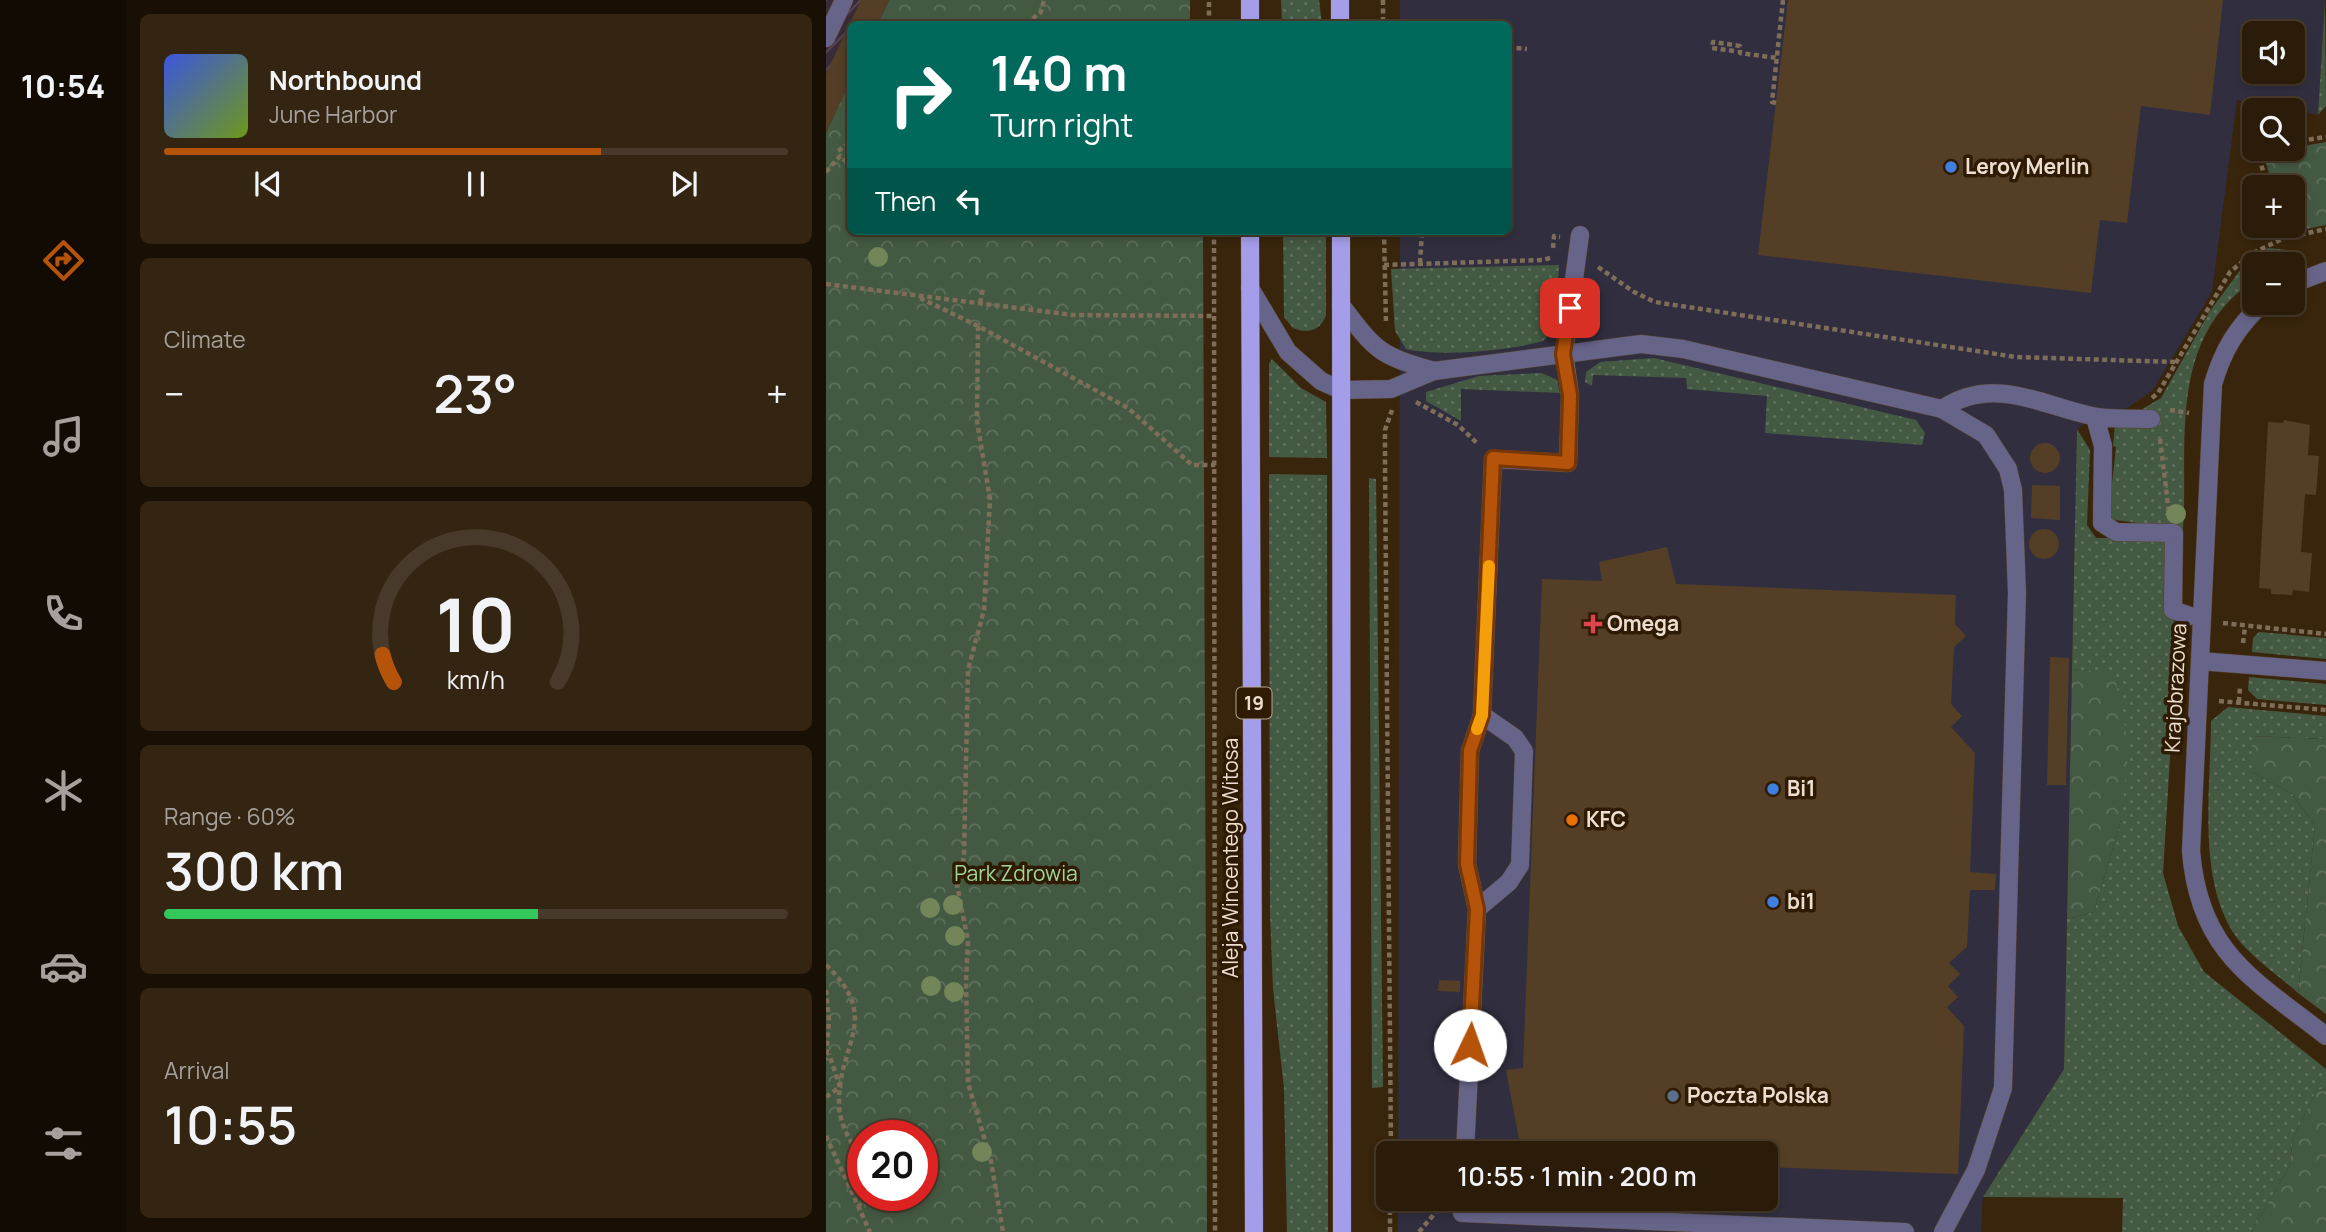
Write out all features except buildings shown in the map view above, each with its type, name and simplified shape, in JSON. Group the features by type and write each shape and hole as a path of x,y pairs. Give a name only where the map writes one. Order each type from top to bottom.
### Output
{"main road":[{"path":"1250,0 1250,21"},
{"path":"1340,0 1340,21"},
{"name":"Aleja Wincentego Witosa","path":"1250,235 1254,1232"},
{"path":"1341,235 1342,1232"}],"street":[{"path":"826,38 844,0"},
{"path":"1466,1141 1477,909 1467,864 1469,764 1470,751 1482,715 1493,458 1568,463 1570,395 1563,354 1580,235"},
{"path":"2305,279 2326,271"},
{"path":"1250,288 1288,352 1321,381 1341,390 1391,388 1434,371 1641,344 1684,349 1942,409 1986,435 2008,469 2013,490 2017,593 2003,1088 1976,1170 1943,1232"},
{"path":"1341,305 1371,343 1390,358 1434,371"},
{"name":"Krajobrazowa","path":"2249,315 2231,338 2220,359 2213,384 2191,851 2194,882 2200,908 2218,941 2239,967 2326,1037"},
{"path":"1942,409 1958,398 1973,394 2012,394 2047,401 2095,417 2151,419"},
{"path":"2095,417 2103,446 2102,523 2116,532 2172,531 2173,610 2190,615"},
{"path":"2200,661 2326,671"},
{"path":"1477,909 1509,882 1520,865 1524,751 1515,738 1482,715"},
{"path":"1462,1211 1905,1232"}],"path":[{"path":"1030,21 1041,12 1044,0"},
{"path":"1209,0 1209,21"},
{"path":"1382,0 1383,21"},
{"path":"1776,103 1772,102 1783,0"},
{"path":"1734,51 1712,48 1713,42 1740,46 1740,53 1777,58"},
{"path":"1512,47 1527,49"},
{"path":"2305,140 2326,137"},
{"path":"838,151 847,145"},
{"path":"826,172 840,156 847,162"},
{"path":"2305,234 2326,229"},
{"path":"1214,235 1215,1232"},
{"path":"1384,235 1384,314 1390,358"},
{"path":"1420,263 1422,235"},
{"path":"2122,418 2158,393 2230,272 2253,253 2284,238"},
{"path":"1384,265 1543,260"},
{"path":"1596,265 1634,292 1655,302 2016,357 2067,356 2176,362"},
{"path":"826,284 1101,317 1214,316"},
{"path":"979,303 983,289"},
{"path":"913,295 978,326 1128,408 1192,465 1215,465"},
{"path":"978,326 977,421 990,499 984,610 968,670 964,857 957,885 968,941 965,981 968,1083 991,1161 1003,1232"},
{"path":"1391,388 1392,409 1385,430 1391,1141"},
{"path":"1427,407 1458,425"},
{"path":"2151,419 2159,428 2172,531"},
{"path":"2219,618 2221,623 2326,634"},
{"path":"2243,651 2245,626"},
{"path":"2216,708 2216,701 2326,710"},
{"path":"826,965 851,995 855,1029 839,1087 826,1097"},
{"path":"826,990 828,1052 839,1087 841,1118 847,1130"},
{"path":"826,1060 828,1052"},
{"path":"826,1136 847,1183"},
{"path":"860,1211 870,1232"},
{"path":"1390,1211 1390,1232"},
{"path":"1419,1232 1437,1211"}],"shaded area":[{"path":"826,0 889,0 879,21 847,21 847,88 826,133"},
{"path":"1400,0 2325,0 2318,115 2305,113 2305,98 2237,100 2212,292 2153,390 2123,411 2105,409 2077,429 2064,1069 1983,1197 1981,1232 1398,1232 1398,1211 1778,1211 1778,1141 1398,1141 1400,235 1512,235 1512,21 1400,21"}],"green space":[{"path":"889,0 1190,0 1190,21 879,21"},
{"path":"1281,0 1319,0 1322,21 1282,21"},
{"path":"2325,0 2326,106 2318,115"},
{"name":"Park Zdrowia","path":"847,88 847,235 1203,235 1207,1232 826,1232 826,133"},
{"path":"2326,142 2326,225 2305,229 2305,175 2269,175 2265,161 2305,161 2305,146"},
{"path":"1283,235 1326,235 1324,320 1317,328 1303,331 1293,328 1284,317"},
{"path":"2268,248 2290,252 2262,252"},
{"path":"1559,265 1555,329 1543,341 1493,350 1438,353 1406,349 1395,331 1391,269"},
{"path":"2242,268 2242,289 2223,308 2207,332 2189,385 2184,443 2183,529 2108,519 2116,447 2113,446 2115,425 2161,398 2210,311"},
{"path":"1654,358 1916,420 1925,433 1922,445 1765,433 1767,396 1687,389 1686,378 1593,375 1592,386 1585,382 1586,372 1600,362"},
{"path":"1272,359 1301,388 1326,402 1327,458 1269,457 1269,364"},
{"path":"1542,373 1557,380 1560,393 1461,389 1461,421 1426,401 1426,392 1479,376"},
{"path":"2077,429 2090,450 2087,525 2096,538 2162,538 2168,547 2167,613 2178,626 2163,873 2178,926 2204,972 2326,1069 2326,1088 2316,1091 2293,1139 2289,1167 2251,1232 2122,1232 2123,1198 1983,1197 2064,1069 2067,919 2094,912 2121,820 2114,674 2072,669"},
{"path":"1269,474 1327,475 1328,1232 1287,1232 1284,1089 1273,989 1270,914"},
{"path":"1369,478 1376,479 1383,1087 1372,1088"},
{"path":"2259,632 2326,638 2326,659 2252,652 2253,638"},
{"path":"2072,669 2114,673 2129,746 2121,820 2094,912 2067,919"},
{"path":"2249,677 2326,684 2326,705 2257,699 2248,690"},
{"path":"2228,707 2326,716 2326,739 2252,736 2252,772 2292,794 2315,826 2298,993 2241,943 2227,920 2217,895 2209,836 2211,721"},
{"path":"2252,736 2326,739 2326,1014 2298,993 2315,826 2292,794 2252,772"},
{"path":"2326,1088 2326,1232 2251,1232 2289,1167 2293,1139 2316,1091"}],"slow traffic":[{"path":"1477,729 1482,715 1489,566"}],"place":[{"name":"Leroy Merlin","path":"1951,167"},
{"name":"Omega","path":"1593,624"},
{"name":"Bi1","path":"1773,789"},
{"name":"KFC","path":"1572,820"},
{"name":"bi1","path":"1773,902"},
{"name":"Poczta Polska","path":"1673,1096"}],"route":[{"path":"1470,1045 1477,909 1467,864 1470,751 1482,715 1493,458 1568,463 1570,395 1563,354 1570,308"}]}
